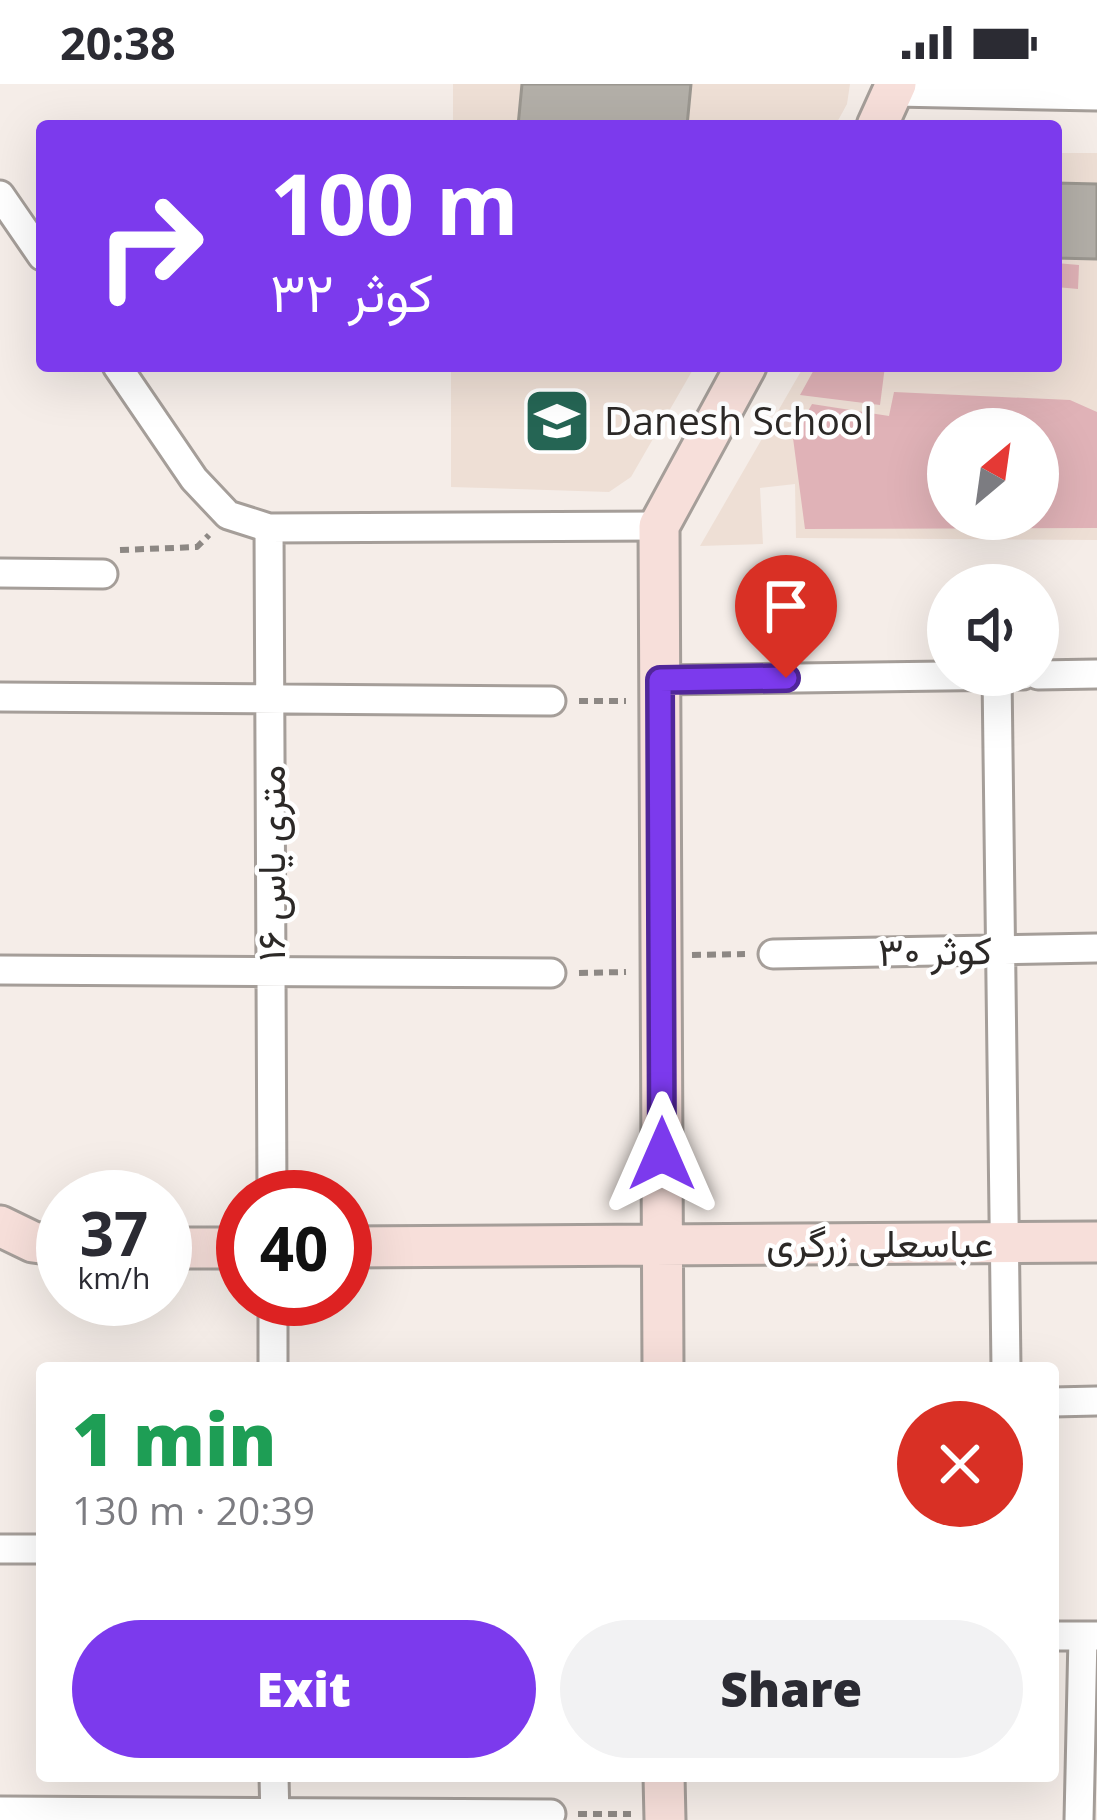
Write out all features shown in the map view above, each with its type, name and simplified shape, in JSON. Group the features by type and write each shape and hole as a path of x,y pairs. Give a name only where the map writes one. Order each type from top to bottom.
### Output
{"street":[{"path":"889,101 1097,96"},
{"path":"0,195 36,247"},
{"path":"121,372 194,479 228,515 269,528 659,526"},
{"path":"663,1362 659,526 743,372"},
{"name":"۱۶ متری یاس","path":"269,528 272,1170"},
{"path":"0,573 104,574"},
{"path":"1059,675 1097,674"},
{"path":"660,691 927,678"},
{"path":"998,696 1006,1362"},
{"path":"0,697 551,700"},
{"name":"کوثر ۳۰","path":"772,954 1097,948"},
{"path":"0,970 551,973"},
{"path":"0,1226 36,1242"},
{"name":"عباسعلی زرگری","path":"372,1247 1097,1242"},
{"path":"273,1326 273,1362"},
{"path":"1059,1402 1097,1401"},
{"path":"0,1549 36,1549"},
{"path":"1059,1636 1090,1636 1066,1767 1079,1820"},
{"path":"274,1782 275,1816"},
{"path":"0,1811 551,1814"}],"path":[{"path":"104,574 120,549 197,547 228,515"},
{"path":"551,700 660,691"},
{"path":"551,973 772,954"},
{"path":"551,1814 665,1804"}],"shaded area":[{"path":"453,84 850,84 838,120 453,120"},
{"path":"1062,153 1097,153 1097,540 1059,540 1059,408 927,408 927,539 796,538 795,484 760,488 763,544 700,546 801,372 1062,372"},
{"path":"1062,264 1079,265 1078,289 1062,288"},
{"name":"Danesh School","path":"451,372 692,372 631,477 609,492 451,487"},
{"path":"813,372 884,372 880,405 800,395"},
{"path":"894,392 1070,400 1097,412 1097,528 1059,528 1059,408 927,408 927,529 805,529 793,438 812,404 889,416"}],"building":[{"path":"522,84 691,84 688,120 519,120"},
{"path":"1062,183 1097,184 1097,259 1062,258"}],"place":[{"name":"Danesh School","path":"557,421"}],"route":[{"path":"662,1154 660,680 786,678"}]}
